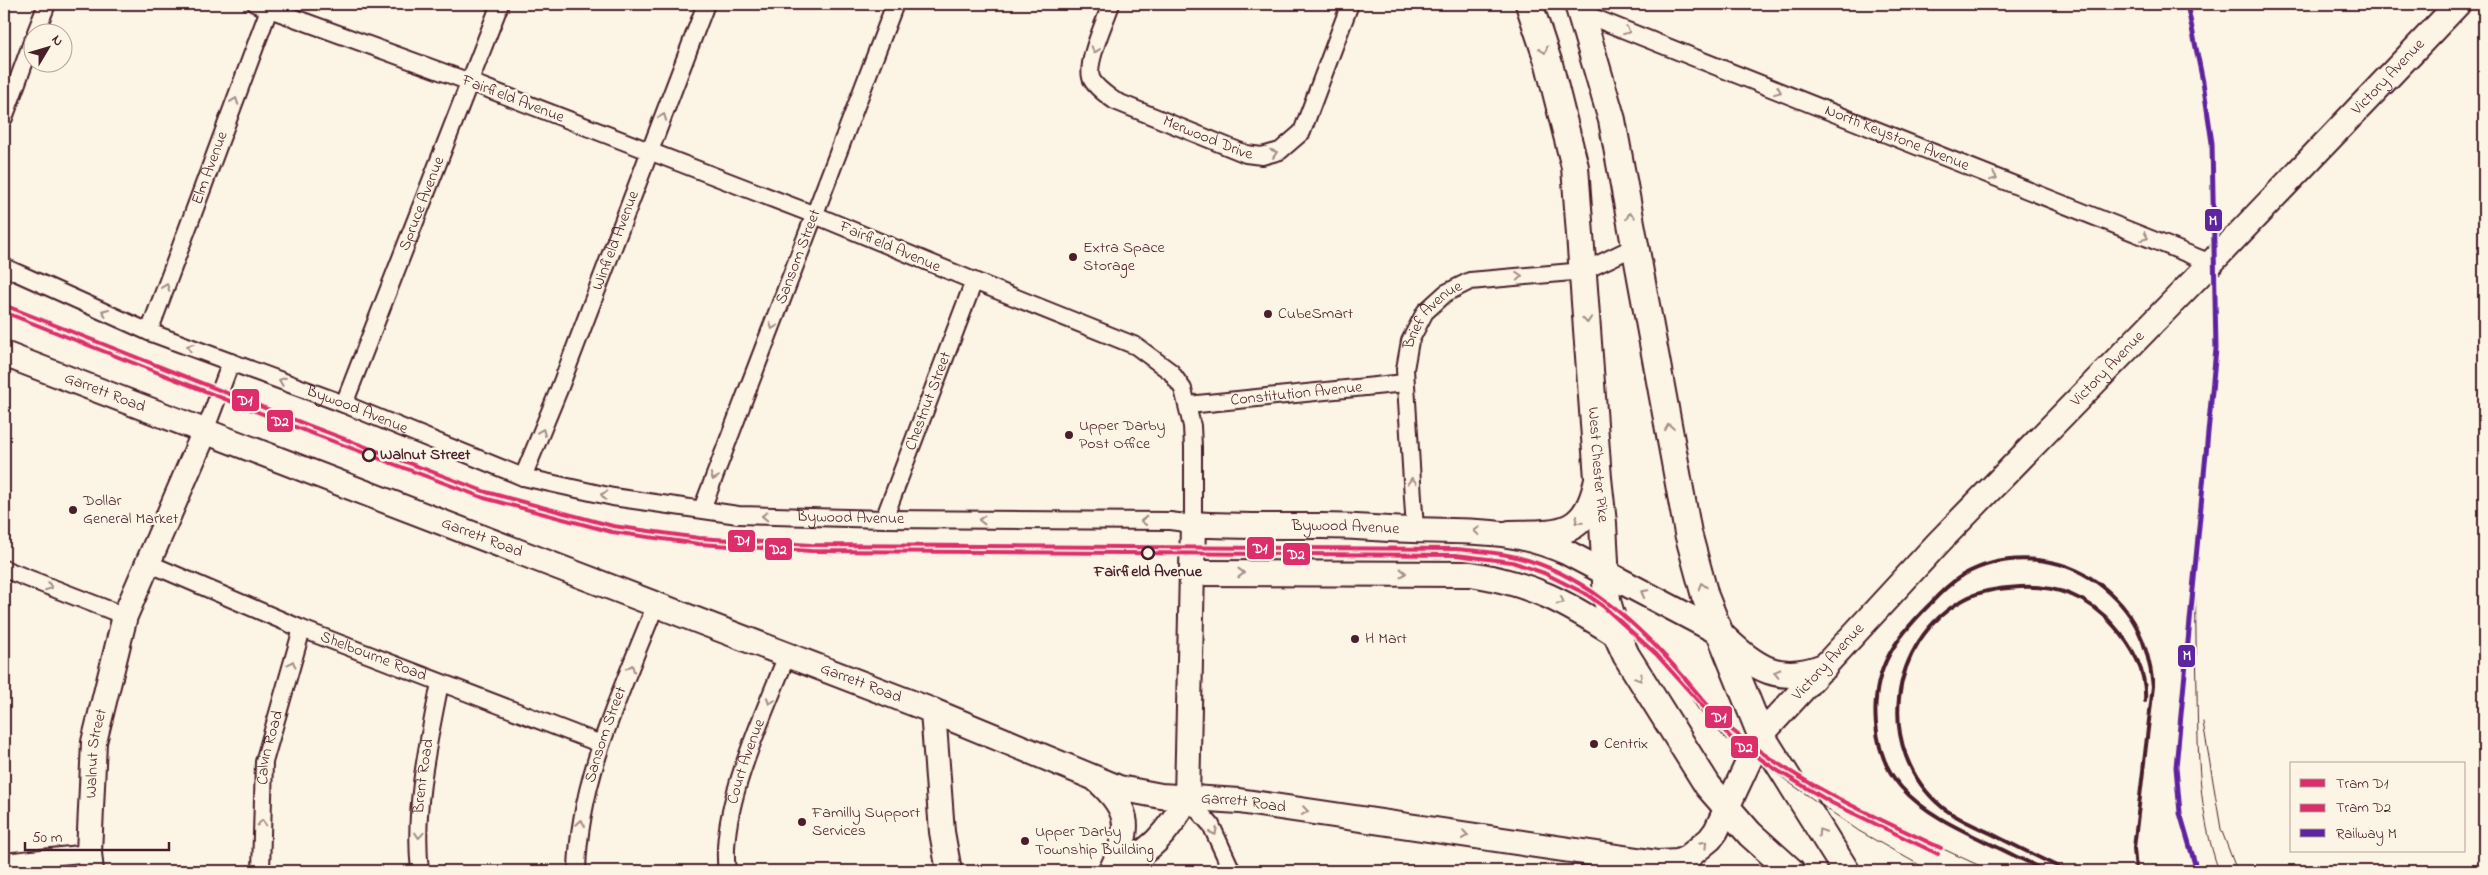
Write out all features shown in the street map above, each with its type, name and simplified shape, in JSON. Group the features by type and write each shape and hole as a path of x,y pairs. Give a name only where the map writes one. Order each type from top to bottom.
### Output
{"main road":[{"name":"West Chester Pike","path":"1529,4 1551,72 1575,167 1603,523 1607,601 1617,635 1637,675 1694,768 1750,834 1791,871"},
{"path":"1580,8 1612,120 1688,533 1705,596 1761,735 1846,871"},
{"path":"1510,534 1555,533 1573,526 1589,510 1598,478"},
{"path":"1718,632 1740,654 1757,666 1774,673 1805,674 1824,666"}],"street":[{"path":"40,22 47,4"},
{"name":"Spruce Avenue","path":"344,404 500,4"},
{"name":"Winfield Avenue","path":"523,477 560,387 706,4"},
{"name":"Sansom Street","path":"702,510 895,4"},
{"name":"Merwood Drive","path":"1111,4 1090,66 1092,79 1100,90 1115,101 1246,154 1262,156 1280,152 1302,132 1350,4"},
{"name":"Victory Avenue","path":"1726,808 1761,735 1938,543 2203,271 2458,4"},
{"name":"Fairfield Avenue","path":"265,5 815,215 974,282 1136,346 1171,372 1183,389 1188,405 1193,447 1187,798"},
{"name":"Elm Avenue","path":"149,332 265,5"},
{"name":"North Keystone Avenue","path":"1580,8 2182,252 2203,271"},
{"path":"4,118 22,69"},
{"name":"Brief Avenue","path":"1415,530 1406,355 1416,327 1435,301 1452,289 1470,280 1584,271 1636,246"},
{"name":"Bywood Avenue","path":"4,267 149,332 344,404 523,477 612,496 738,515 884,520 1170,521 1193,524 1471,530 1510,534 1544,543 1718,632"},
{"name":"Chestnut Street","path":"884,520 974,282"},
{"name":"Garrett Road","path":"4,354 933,711 1097,780 1142,794 1239,801 1658,863 1678,862 1696,853 1716,831 1726,808"},
{"name":"Walnut Street","path":"90,862 94,742 126,616 205,431 231,362"},
{"name":"Constitution Avenue","path":"1188,405 1406,383"},
{"name":"Shelbourne Road","path":"148,563 302,629 601,744"},
{"path":"4,569 126,616"},
{"path":"1192,573 1472,574 1496,578 1545,593 1617,635"},
{"name":"Sansom Street","path":"577,871 581,818 601,744 656,604"},
{"name":"Calvin Road","path":"261,871 264,762 302,629"},
{"name":"Court Avenue","path":"727,871 724,854 730,813 742,772 787,656"},
{"name":"Brent Road","path":"420,871 418,852 424,768 440,683"},
{"path":"933,711 942,832 949,871"},
{"path":"1097,780 1112,794 1125,819 1125,838 1111,871"},
{"path":"1116,871 1144,853 1166,833 1187,798 1210,825 1232,871"},
{"path":"4,862 90,862"}],"tram line":[{"name":"D1","path":"4,305 313,427 486,492 613,526 699,538 811,545 1456,549 1512,556 1559,572 1622,614 1675,667 1721,719 1760,752 1835,797 1941,848"},
{"name":"D2","path":"4,312 311,433 484,498 612,532 699,544 811,551 1456,555 1512,562 1544,573 1586,594 1603,606 1656,654 1731,738 1775,769 1832,803 1938,854"},
{"path":"2196,550 2199,759 2203,805 2212,849 2219,871"},
{"path":"1660,650 1698,709 1725,738 1859,831 1930,871"},
{"path":"2203,722 2221,829 2237,871"},
{"path":"1941,848 1991,871"}],"railway":[{"path":"2043,871 1939,818 1912,798 1891,773 1878,741 1876,723 1878,687 1882,670 1897,641 1918,616 1954,582 1979,567 1996,562 2014,560 2050,562 2083,574 2098,583 2121,604 2130,616 2143,641 2151,670 2153,686 2134,848 2136,871"},
{"path":"2067,871 1954,815 1942,807 1920,783 1906,756 1899,727 1899,697 1906,668 1919,641 1939,617 1965,599 1978,593 1999,589 2020,587 2047,588 2072,595 2084,601 2105,616 2114,626 2133,651 2141,670 2144,680 2145,701"}],"rail line":[{"name":"M","path":"2187,4 2203,82 2212,143 2216,349 2176,767 2180,813 2197,871"}],"place":[{"name":"Extra Space Storage","path":"1073,257"},
{"name":"CubeSmart","path":"1268,314"},
{"name":"Upper Darby Post Office","path":"1069,435"},
{"name":"Walnut Street","path":"369,455"},
{"name":"Dollar General Market","path":"73,510"},
{"name":"Fairfield Avenue","path":"1148,553"},
{"name":"H Mart","path":"1355,639"},
{"name":"Centrix","path":"1594,744"},
{"name":"Familly Support Services","path":"802,822"},
{"name":"Upper Darby Township Building","path":"1025,841"}]}
